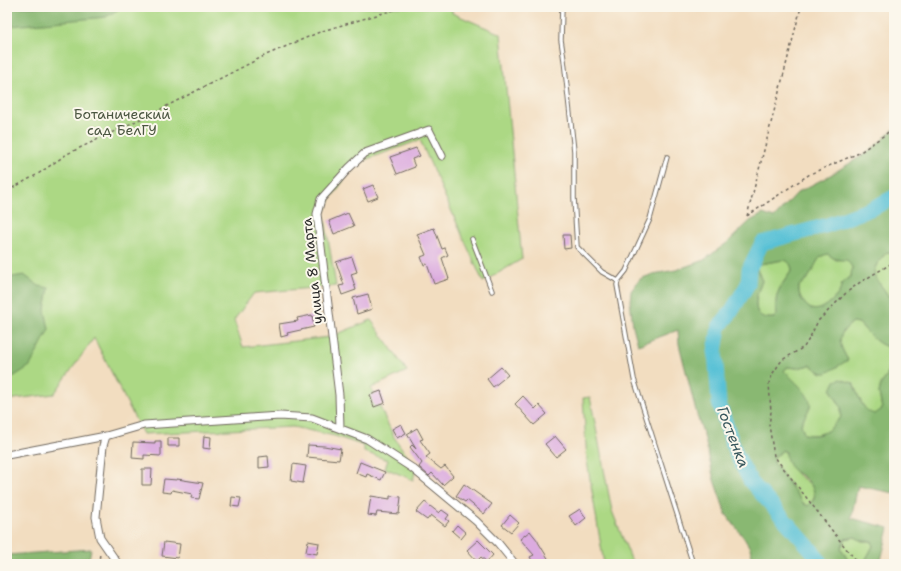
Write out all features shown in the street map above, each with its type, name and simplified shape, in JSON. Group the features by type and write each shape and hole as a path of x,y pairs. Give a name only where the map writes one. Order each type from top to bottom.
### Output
{"street":[{"name":"улица 8 Марта","path":"340,428 339,395 317,214 321,199 365,153 429,130 442,156"},
{"path":"7,455 106,436 144,425 280,416 312,418 367,439 412,468 476,521 498,543 515,564"},
{"path":"106,436 101,461 96,517 100,538 118,564"}],"lane":[{"path":"562,7 561,40 574,151 574,198 577,247 602,272 618,281"},
{"path":"667,157 650,219 626,271 618,281 617,285 634,379 694,564"},
{"path":"472,239 492,291"}],"path":[{"path":"7,190 38,174 67,154 266,55 322,32 404,7"},
{"path":"800,7 747,216 810,174 859,153 886,134 894,126"},
{"path":"860,564 848,551 774,456 769,425 770,383 773,373 782,360 804,347 818,321 846,293 859,283 894,262"}],"green space":[{"name":"Ботанический сад БелГУ","path":"7,7 452,7 452,13 501,34 522,259 483,282 420,140 356,163 330,200 324,214 336,286 254,293 234,320 243,347 330,337 371,320 407,371 371,388 394,437 416,469 413,480 385,468 388,460 364,452 364,446 335,436 293,427 143,434 94,338 54,394 7,400"},
{"path":"18,7 122,7 106,17 11,26 7,29 7,9"},
{"path":"894,129 894,253 887,252 876,266 874,275 889,297 894,298 894,348 879,343 859,323 853,322 841,335 840,340 842,349 848,360 827,373 822,373 810,365 797,368 787,367 784,371 801,388 810,403 810,407 801,424 804,434 816,435 826,432 841,417 841,407 831,390 835,381 840,379 853,383 861,402 871,413 875,414 882,409 879,393 881,384 887,376 890,356 894,355 894,493 858,486 851,518 889,528 880,564 868,564 866,559 873,546 872,541 862,541 855,537 845,539 841,548 850,564 754,564 750,548 726,514 714,480 705,439 697,415 679,344 678,330 638,345 633,326 630,301 631,291 640,279 653,274 676,270 704,260 728,242 750,221 763,214 774,218 798,192 827,177 870,151","holes":["828,254 837,259 847,260 852,267 851,277 843,282 840,291 830,303 820,309 811,309 802,299 799,292 799,286 807,279 821,256","785,260 792,268 777,295 777,314 774,318 766,318 760,315 757,311 756,300 762,281 756,267 760,264","782,450 786,452 790,467 808,481 812,487 814,499 808,506 804,504 774,463 774,456 779,454"]},
{"path":"887,252 894,253 894,298 889,297 874,275 876,266"},
{"path":"828,254 836,260 847,259 852,267 851,277 843,282 840,291 830,303 820,309 811,309 802,299 799,292 799,286 807,279 821,256"},
{"path":"783,260 789,263 792,270 781,285 777,295 777,314 774,318 766,318 760,315 756,306 756,300 762,281 756,267 759,264"},
{"path":"24,275 39,286 49,288 45,310 49,329 30,366 13,377 7,375 7,278"},
{"path":"853,322 859,323 879,343 894,348 894,355 890,356 887,376 881,384 879,393 882,409 875,415 867,410 861,402 853,383 831,390 841,407 841,417 826,432 811,435 804,434 801,424 810,406 784,371 787,367 797,368 810,365 822,373 848,360 840,344 840,336"},
{"path":"590,397 612,511 633,564 604,564 587,461 583,398"},
{"path":"782,450 787,455 795,471 809,483 813,489 813,500 808,506 804,504 774,463 774,456 779,454"},
{"path":"855,537 862,541 872,541 873,546 866,559 868,564 850,564 841,548 845,539"},
{"path":"91,549 88,564 7,564 7,555"}],"building":[{"path":"416,148 420,156 412,159 415,167 397,174 390,157"},
{"path":"373,185 378,197 368,201 363,189"},
{"path":"348,213 354,226 334,234 329,221"},
{"path":"434,228 442,249 445,248 448,255 442,258 449,279 434,284 427,264 424,265 421,257 426,255 417,234"},
{"path":"563,235 570,235 571,248 564,249"},
{"path":"352,257 357,272 351,274 356,290 342,295 339,286 344,285 336,262"},
{"path":"368,294 372,309 357,314 353,298"},
{"path":"312,315 314,327 287,333 288,335 281,337 279,324 298,321 297,318"},
{"path":"501,367 508,375 493,387 487,379"},
{"path":"381,391 385,403 374,407 370,395"},
{"path":"523,396 535,409 539,405 547,414 534,425 515,404"},
{"path":"401,424 406,433 397,438 392,429"},
{"path":"417,428 423,439 420,440 430,454 426,457 441,469 445,466 453,476 443,485 432,473 429,476 419,467 422,463 410,447 412,445 416,449 407,434"},
{"path":"204,436 211,437 210,449 203,448"},
{"path":"555,436 566,449 556,457 545,444"},
{"path":"168,438 179,438 179,446 168,446"},
{"path":"155,441 161,441 161,456 144,455 144,459 132,458 133,442 155,443"},
{"path":"308,445 341,449 339,460 307,457"},
{"path":"268,456 269,467 259,468 259,457"},
{"path":"360,462 385,472 381,480 367,474 366,477 356,473"},
{"path":"293,464 306,466 303,483 291,481"},
{"path":"142,469 152,469 151,485 142,485"},
{"path":"164,479 177,479 203,483 199,499 191,498 192,494 172,490 171,493 162,492"},
{"path":"464,484 492,504 484,514 467,500 465,502 456,496"},
{"path":"371,496 390,499 390,496 401,497 399,514 377,512 376,516 368,515"},
{"path":"232,497 241,498 239,507 231,506"},
{"path":"425,502 439,513 442,510 449,515 446,519 449,521 445,526 431,515 427,520 416,512"},
{"path":"580,509 586,518 576,526 569,516"},
{"path":"510,515 519,523 511,532 502,525"},
{"path":"457,525 466,533 461,539 452,531"},
{"path":"530,531 538,541 549,560 544,564 534,564 530,557 534,555 520,539"},
{"path":"478,540 493,555 487,562 481,557 477,561 467,550"},
{"path":"308,541 319,543 317,554 306,552"},
{"path":"164,542 180,544 178,558 162,556"}],"waterway":[{"name":"Гостенка","path":"821,564 815,554 751,482 736,454 719,403 715,352 719,327 731,312 748,284 749,269 762,243 828,225 873,208 894,197"}]}
